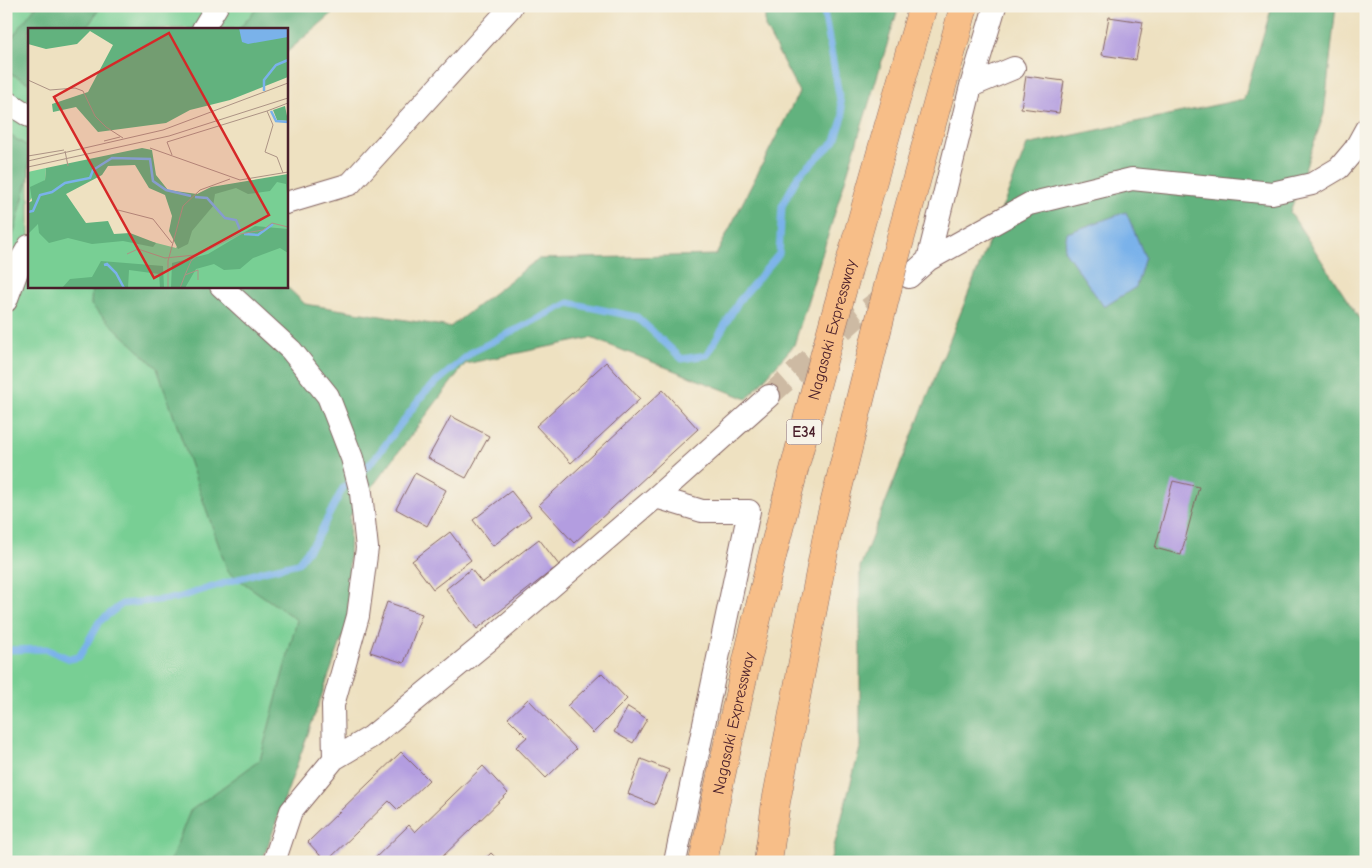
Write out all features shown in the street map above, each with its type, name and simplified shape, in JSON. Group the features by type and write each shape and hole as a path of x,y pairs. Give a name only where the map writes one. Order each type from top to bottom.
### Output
{"highway":[{"name":"Nagasaki Expressway","path":"703,862 719,783 775,539 846,272 923,6"},
{"path":"768,862 776,802 829,525 894,262 964,6"}],"street":[{"path":"205,28 217,6"},
{"path":"928,260 971,86 995,6"},
{"path":"288,202 350,184 511,7"},
{"path":"971,86 1014,68"},
{"path":"6,101 28,115"},
{"path":"909,277 928,260 1029,204 1132,179 1272,193 1312,184 1339,168 1355,149 1366,129"},
{"path":"6,301 25,252"},
{"path":"224,288 291,350 328,396 352,458 361,492 367,548 358,616 333,705 334,759"},
{"path":"274,862 291,811 334,759 372,737 488,641 656,497 769,396"},
{"path":"656,497 702,511 749,511 675,862"}],"green space":[{"path":"6,6 312,6 287,28 28,28 28,288 146,288 328,596 237,862 6,862"},
{"path":"36,6 101,6 87,28 28,28 28,82 6,71 6,38 10,40"},
{"path":"259,6 341,6 288,51 288,28 240,28"},
{"path":"765,6 899,6 794,345 747,399 591,338 465,364 350,516 348,622 262,862 170,862 190,811 260,760 297,620 228,572 157,368 91,305 92,288 288,288 305,304 450,327 538,259 716,255 799,92 765,27"},
{"path":"1272,6 1336,6 1324,114 1290,212 1366,329 1366,862 830,862 860,748 860,567 1027,145 1244,99"},
{"path":"6,133 28,146 28,180 6,262"}],"water":[{"path":"1126,212 1145,257 1136,287 1104,307 1064,250 1067,233"}],"building":[{"path":"1109,17 1143,22 1136,60 1102,55"},
{"path":"1026,76 1064,81 1059,113 1021,108"},
{"path":"606,362 640,399 571,463 536,426"},
{"path":"663,390 698,429 574,543 539,505"},
{"path":"451,416 489,436 466,478 428,458"},
{"path":"415,473 446,490 427,526 396,509"},
{"path":"1173,481 1199,487 1181,555 1155,548"},
{"path":"511,491 531,516 493,546 473,520"},
{"path":"450,532 471,560 433,589 412,561"},
{"path":"539,539 559,565 477,629 446,589 471,569 482,583"},
{"path":"387,602 422,614 404,663 370,652"},
{"path":"602,673 627,699 593,733 567,706"},
{"path":"528,699 576,749 546,778 516,747 527,737 508,718"},
{"path":"628,707 647,719 633,743 614,732"},
{"path":"401,752 429,780 398,810 389,801 326,862 308,842"},
{"path":"641,759 669,770 655,805 628,794"},
{"path":"483,766 508,793 437,862 371,862 409,825 415,832"},
{"path":"491,853 500,862 482,862"}],"waterway":[{"path":"6,650 46,649 70,659 79,657 99,622 122,604 177,598 260,572 298,563 316,540 343,488 373,461 425,392 472,352 569,303 637,317 682,359 707,355 739,301 779,254 782,206 798,176 835,141 843,117 823,6"}],"tunnel":[{"path":"769,396 857,317 892,291"}]}
